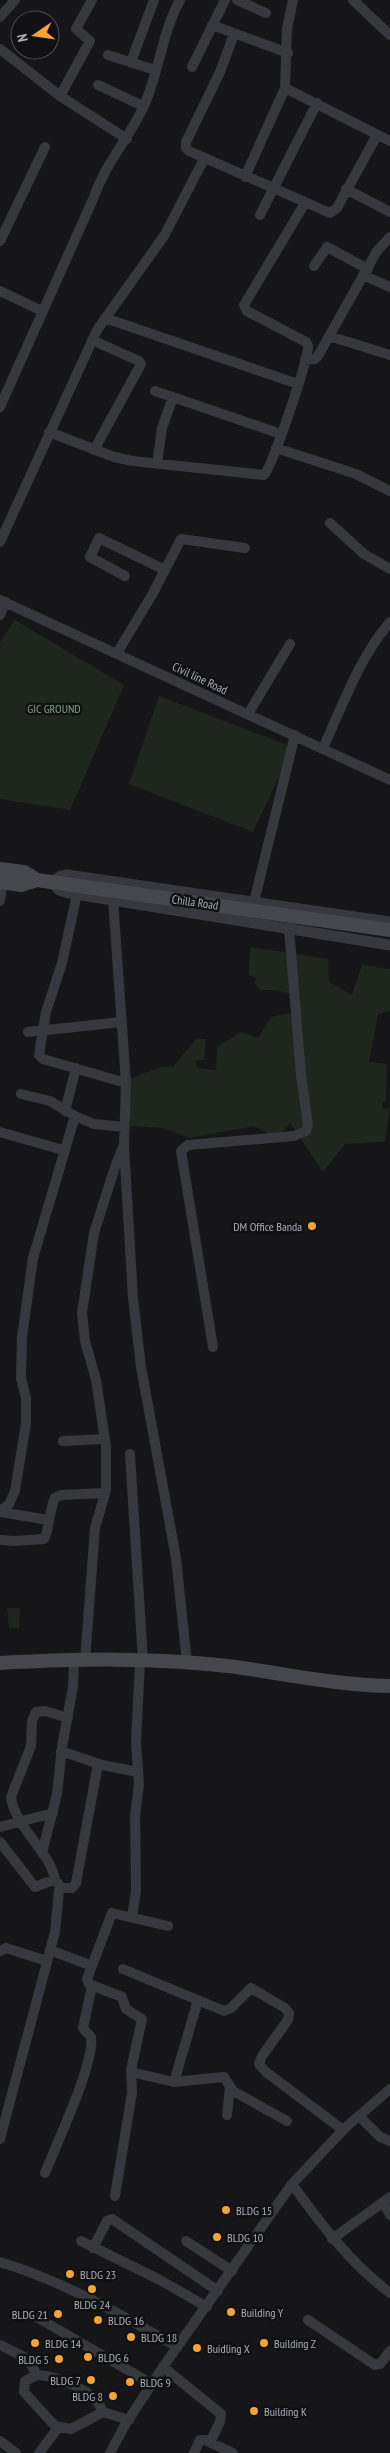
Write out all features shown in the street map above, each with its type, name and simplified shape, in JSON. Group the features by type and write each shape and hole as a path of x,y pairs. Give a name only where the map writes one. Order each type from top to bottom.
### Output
{"main road":[{"name":"Chilla Road","path":"1,878 24,872 37,880 52,882 78,890 390,930"},
{"path":"0,1663 142,1661 187,1663 228,1666 331,1682 390,1686"}],"street":[{"path":"0,17 15,0"},
{"path":"60,96 89,43 89,38 76,29 91,0"},
{"path":"131,62 154,0"},
{"path":"0,407 94,197 103,172 127,139 143,106 168,26 180,0"},
{"path":"192,67 225,0"},
{"path":"237,0 266,13"},
{"path":"245,177 285,88 288,53 287,29 293,0"},
{"path":"357,1 390,35"},
{"path":"212,25 288,53"},
{"path":"234,34 220,72 186,142 186,148 189,151 330,213 337,208 377,135"},
{"path":"0,50 60,96 127,139"},
{"path":"108,55 155,70"},
{"path":"98,85 143,106"},
{"path":"285,88 390,141"},
{"path":"260,216 317,103"},
{"path":"0,241 45,147"},
{"path":"0,542 92,340 105,318 164,236 204,159"},
{"path":"346,190 390,212"},
{"path":"49,432 114,458 264,475 268,470 281,434 308,350 306,342 247,311 244,305 305,203"},
{"path":"305,360 315,359 318,356 367,272 377,251 390,237"},
{"path":"314,266 327,246 390,287"},
{"path":"0,291 42,311"},
{"path":"105,318 298,384"},
{"path":"330,336 390,355"},
{"path":"92,340 139,361 141,364 94,450"},
{"path":"155,390 281,434"},
{"path":"157,464 162,428 173,397"},
{"path":"276,448 356,474 390,491"},
{"path":"330,523 364,554 390,569"},
{"path":"125,576 90,557 99,538 165,570"},
{"path":"117,653 181,539 245,548"},
{"path":"0,615 3,601"},
{"name":"Civil line Road","path":"3,601 390,780"},
{"path":"323,748 364,657 374,641 390,622"},
{"path":"248,714 290,644"},
{"path":"254,902 295,736"},
{"path":"52,882 61,876 67,875 390,922"},
{"path":"0,901 1,878"},
{"path":"126,1083 41,1058 39,1055 46,1012 62,963 78,890 113,899 390,945"},
{"path":"113,899 126,1083 124,1146 133,1298 141,1366 176,1558 187,1663"},
{"path":"212,1347 181,1151 188,1145 294,1136 306,1131 308,1125 301,1075 290,928"},
{"path":"28,1032 121,1022"},
{"path":"65,1110 76,1068"},
{"path":"21,1094 50,1101 75,1116 94,1124 124,1127"},
{"path":"0,1512 9,1504 15,1491 26,1406 20,1378 22,1336 33,1258 63,1150 75,1116"},
{"path":"0,1133 63,1150"},
{"path":"42,1854 52,1813 61,1751 80,1661 95,1528 105,1493 105,1439 96,1380 85,1341 82,1313 94,1233 114,1167 124,1146"},
{"path":"63,1441 105,1439"},
{"path":"130,1454 142,1661 136,1742 139,1784 135,1816 136,1891 132,1917"},
{"path":"0,1540 44,1539 48,1534 48,1520 53,1502 58,1496 105,1493"},
{"path":"0,1512 48,1520"},
{"path":"0,2139 55,1932 58,1884 52,1869 21,1820 11,1797 30,1746 36,1712 45,1711 68,1718"},
{"path":"61,1751 98,1764 138,1772"},
{"path":"0,1842 35,1887 58,1884 72,1888 76,1883 98,1764"},
{"path":"0,1827 52,1813"},
{"path":"115,2196 131,2099 131,2072 142,2019 126,2008 122,1996 92,1986 87,1982 110,1916 115,1913 168,1926"},
{"path":"0,1951 6,1948 47,1961"},
{"path":"50,1950 92,1966"},
{"path":"123,1969 228,2011 251,1988 285,2008 289,2013 288,2020 262,2056 259,2064 266,2072 343,2130"},
{"path":"45,2173 83,2077 89,2056 91,2037 83,2028 92,1986"},
{"path":"174,2082 198,2000"},
{"path":"131,2072 174,2082 220,2076 226,2080 230,2087 287,2121"},
{"path":"227,2115 230,2087"},
{"path":"110,2453 129,2420 177,2347 292,2184 343,2130 390,2089"},
{"path":"359,2116 380,2137 390,2141"},
{"path":"292,2184 332,2239 368,2277 390,2293"},
{"path":"332,2239 386,2200 390,2215"},
{"path":"94,2248 107,2221 112,2219 218,2291"},
{"path":"80,2241 160,2280 207,2307"},
{"path":"186,2241 232,2271"},
{"path":"0,2262 32,2271 88,2298 177,2347"},
{"path":"33,2315 152,2384"},
{"path":"308,2320 375,2365 380,2364 390,2351"},
{"path":"0,2345 28,2359 37,2375"},
{"path":"163,2368 219,2412 220,2422 209,2442"},
{"path":"103,2412 79,2426 58,2428 48,2421 24,2392 25,2381 37,2375 72,2383 97,2401 103,2412 129,2420"},
{"path":"39,2453 58,2428"},
{"path":"194,2453 200,2440 233,2453"},
{"path":"0,2441 16,2453"}],"green space":[{"name":"GIC GROUND","path":"15,620 124,685 70,810 0,799 0,642"},
{"path":"159,696 293,747 253,832 129,784"},
{"path":"250,947 328,959 329,982 352,995 362,965 390,969 390,1011 378,1014 369,1062 387,1064 386,1101 382,1103 383,1109 390,1107 385,1142 345,1144 323,1172 290,1123 278,1138 254,1126 190,1138 163,1128 130,1126 129,1079 161,1067 173,1067 196,1039 206,1039 204,1060 196,1060 197,1068 216,1070 217,1047 241,1032 258,1038 271,1017 296,1012 299,996 275,990 260,990 255,984 256,978 249,975"},
{"path":"7,1608 20,1608 19,1628 9,1628"}],"place":[{"name":"DM Office Banda","path":"312,1226"},
{"name":"BLDG 15","path":"226,2210"},
{"name":"BLDG 10","path":"217,2237"},
{"name":"BLDG 23","path":"70,2274"},
{"name":"BLDG 24","path":"92,2289"},
{"name":"Building Y","path":"231,2312"},
{"name":"BLDG 21","path":"58,2314"},
{"name":"BLDG 16","path":"98,2320"},
{"name":"BLDG 18","path":"131,2337"},
{"name":"BLDG 14","path":"35,2343"},
{"name":"Building Z","path":"264,2343"},
{"name":"Buidling X","path":"197,2348"},
{"name":"BLDG 6","path":"88,2357"},
{"name":"BLDG 5","path":"59,2359"},
{"name":"BLDG 7","path":"91,2380"},
{"name":"BLDG 9","path":"130,2382"},
{"name":"BLDG 8","path":"113,2396"},
{"name":"Building K","path":"254,2411"}]}
